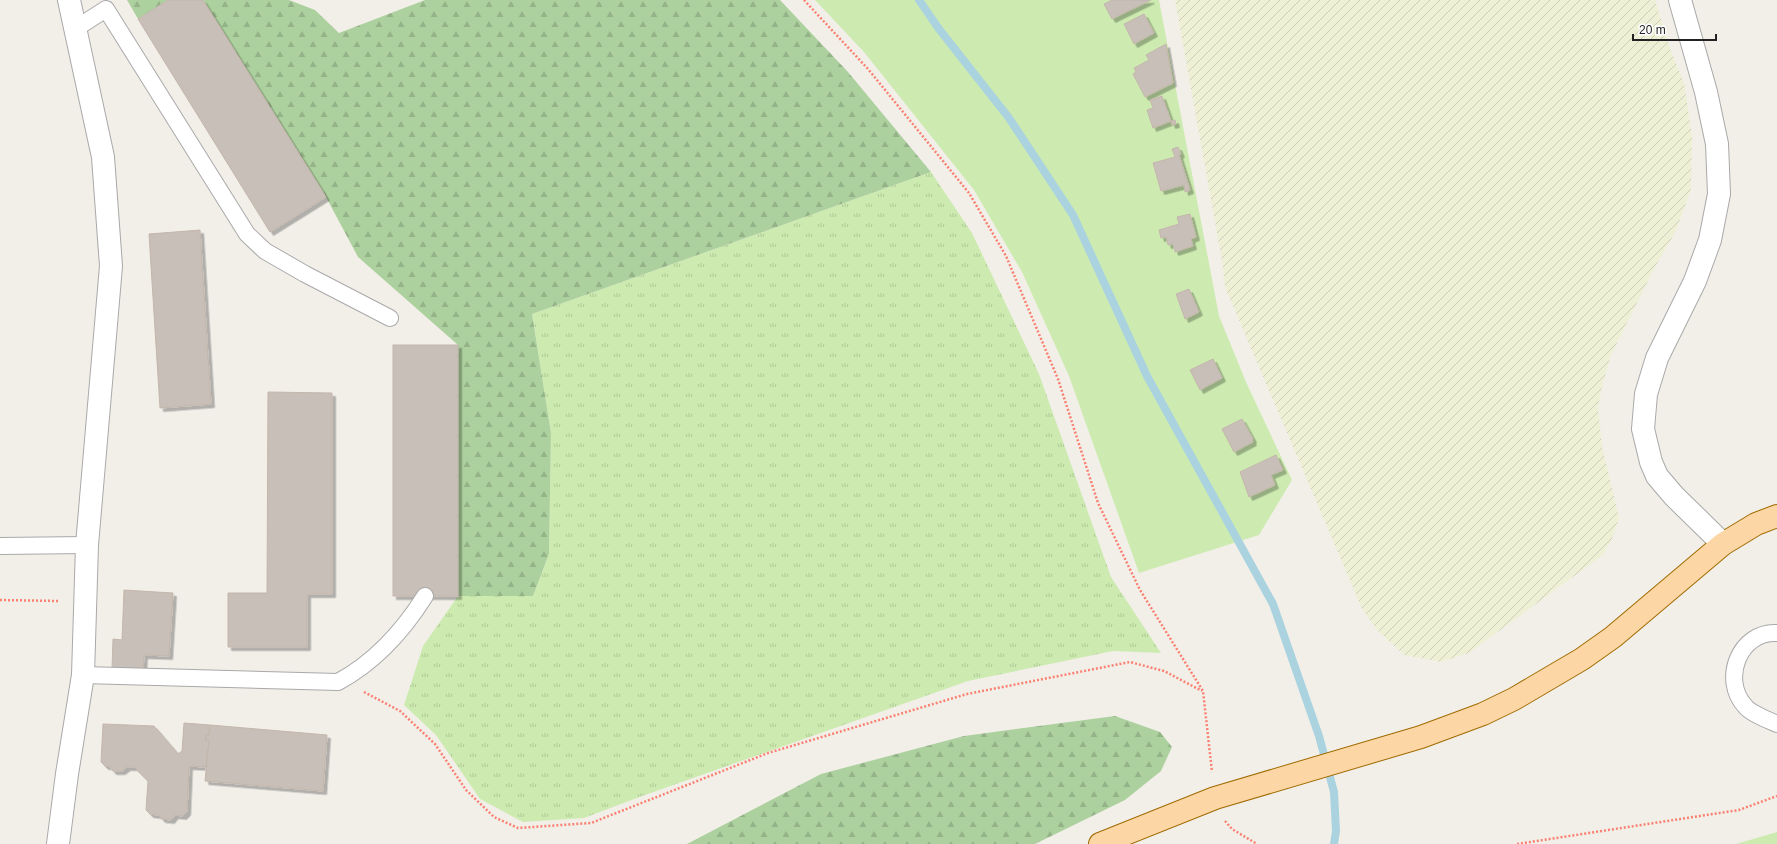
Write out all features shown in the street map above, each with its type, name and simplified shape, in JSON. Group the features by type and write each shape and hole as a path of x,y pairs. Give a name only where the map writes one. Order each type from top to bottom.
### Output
{"main road":[{"path":"1100,844 1215,798 1421,737 1483,714 1547,680 1613,637 1723,544 1756,524 1777,516"}],"street":[{"path":"58,844 66,774 83,675 86,545 111,266 103,157 69,0"},
{"path":"1680,0 1706,92 1717,144 1719,194 1710,240 1694,281 1658,358 1648,387 1643,429 1651,462 1657,476 1674,496 1723,544"}],"lane":[{"path":"75,30 106,9 247,234 265,251 305,274 390,318"},
{"path":"0,546 86,545"},
{"path":"83,675 338,682 356,673 389,643 410,619 425,596"},
{"path":"1777,633 1762,635 1752,640 1738,657 1733,670 1734,684 1738,697 1746,708 1777,724"}],"path":[{"path":"804,0 868,69 969,193 1006,256 1058,379 1098,503 1140,590 1203,691 1215,798 1225,822 1232,829 1257,844"},
{"path":"0,600 85,601"},
{"path":"338,682 366,693 400,711 436,744 466,790 494,817 518,828 591,823 768,753 967,694 1130,662 1164,671 1203,691"},
{"path":"1517,844 1739,810 1777,796"}],"green space":[{"path":"127,0 168,0 138,19"},
{"path":"203,0 289,0 315,10 339,33 425,0 780,0 848,72 931,172 532,314 551,433 549,554 533,596 458,596 458,345 358,257 326,197"},
{"path":"815,0 1159,0 1219,316 1246,382 1292,480 1259,535 1139,573 1069,376 1022,272 974,190 864,52"},
{"path":"1175,0 1655,0 1671,51 1684,83 1692,136 1691,189 1676,231 1655,267 1611,355 1602,386 1598,408 1602,446 1619,518 1612,539 1603,555 1469,653 1441,662 1404,655 1378,631 1362,609 1225,287 1222,261"},
{"path":"931,172 972,233 1039,374 1111,577 1161,653 1113,651 968,681 584,818 523,822 480,799 436,735 404,705 423,646 458,596 533,596 549,554 551,433 532,314"},
{"path":"1115,716 1160,732 1172,747 1161,771 1125,800 1035,844 687,844 821,774 964,736"},
{"path":"1777,832 1777,844 1736,844"}],"building":[{"path":"168,0 203,0 326,197 270,232 138,19"},
{"path":"1112,0 1151,0 1112,19 1104,4"},
{"path":"1144,14 1154,33 1134,44 1124,24"},
{"path":"1166,44 1173,83 1145,97 1133,74 1136,72 1134,68 1149,60 1146,55"},
{"path":"1162,96 1171,121 1153,128 1147,110 1153,108 1150,100"},
{"path":"1175,120 1176,124 1172,125 1171,121"},
{"path":"1178,147 1190,190 1185,192 1184,185 1161,191 1153,163 1175,157 1172,149"},
{"path":"1190,214 1196,237 1191,239 1193,246 1175,252 1173,244 1168,245 1166,237 1161,238 1159,230 1179,224 1177,217"},
{"path":"200,230 211,404 160,408 149,234"},
{"path":"1189,289 1199,312 1185,319 1176,294"},
{"path":"393,345 458,345 458,596 393,596"},
{"path":"1213,359 1222,378 1200,390 1190,370"},
{"path":"268,392 332,393 332,594 307,594 307,647 228,647 228,593 267,593"},
{"path":"1242,419 1253,439 1253,442 1234,452 1222,429"},
{"path":"1276,455 1283,470 1271,475 1275,485 1249,497 1240,472"},
{"path":"124,590 173,593 169,656 144,655 143,671 112,669 113,639 122,640"},
{"path":"184,723 210,725 209,735 206,735 206,741 209,741 206,767 189,766 187,812 183,816 175,815 171,820 162,819 158,815 150,814 146,810 148,781 134,767 127,767 122,771 113,771 109,766 105,766 101,762 103,724 154,726 178,754 182,751"},
{"path":"210,725 327,735 323,791 205,781 209,741 206,741 206,735 209,735"}],"waterway":[{"path":"919,0 939,29 1009,118 1073,215 1147,376 1273,604 1319,736 1334,792 1336,831 1334,844"}]}
